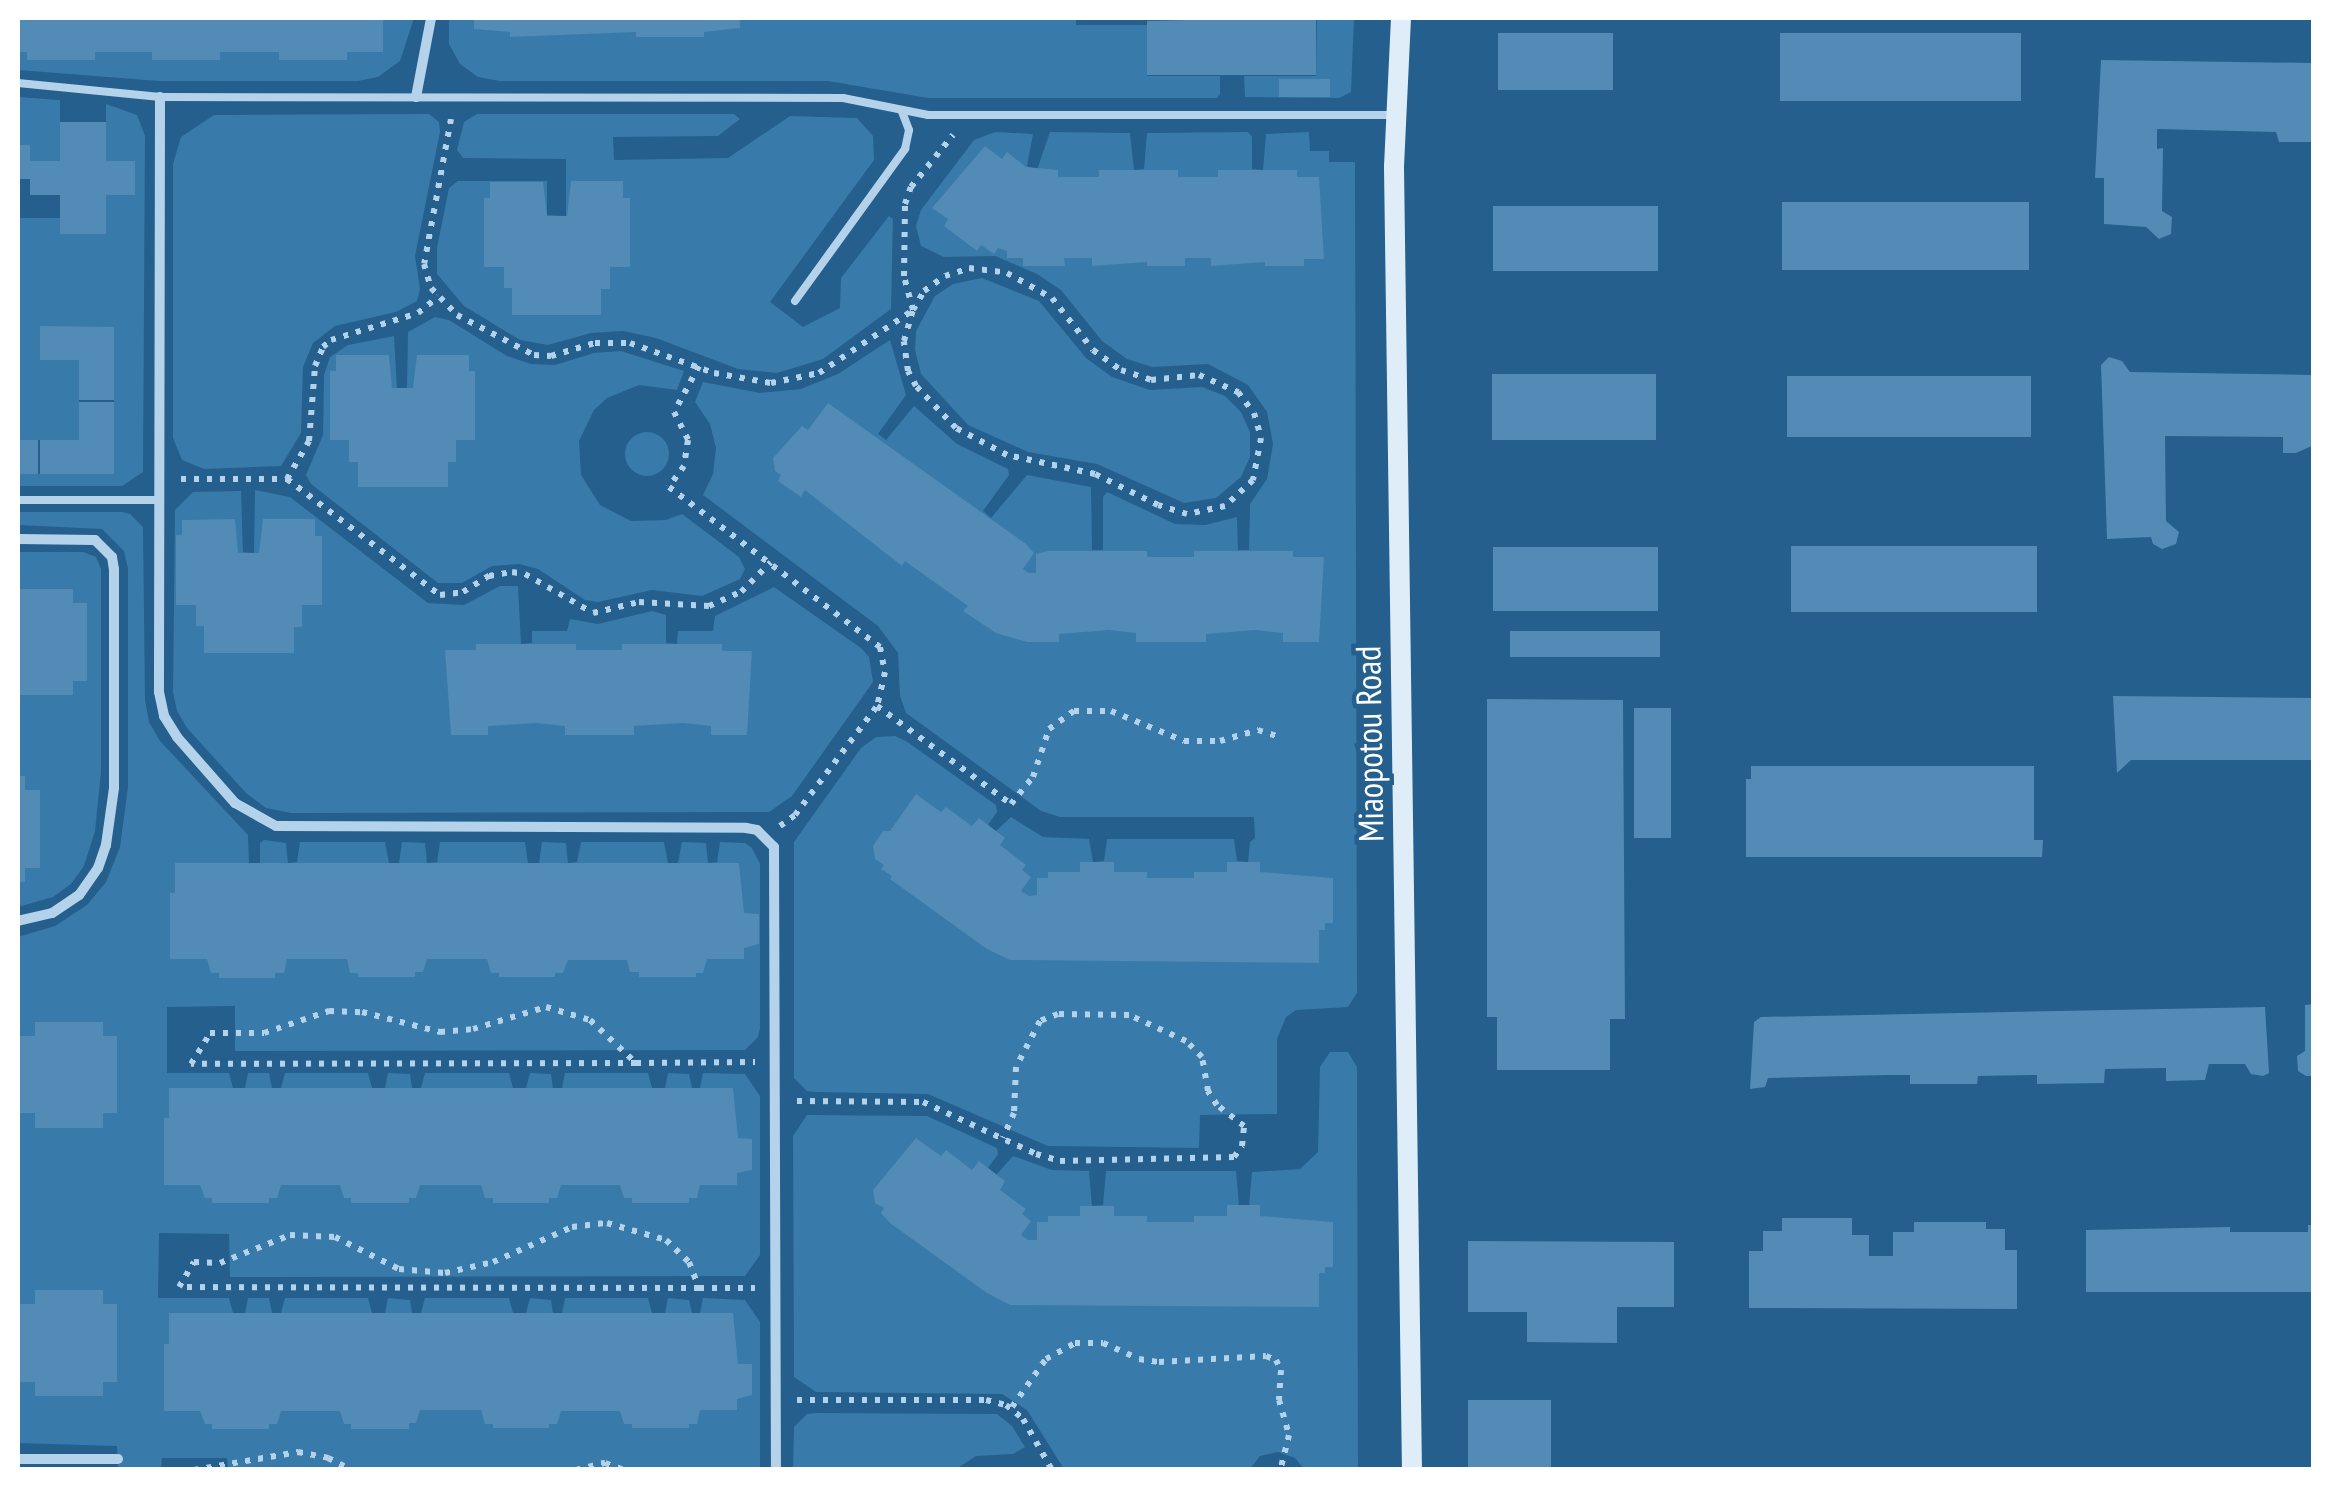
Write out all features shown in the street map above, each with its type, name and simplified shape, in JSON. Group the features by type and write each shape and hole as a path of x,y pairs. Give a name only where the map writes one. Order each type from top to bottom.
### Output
{"street":[{"path":"416,97 431,18"},
{"name":"Miaopotou Road","path":"1401,18 1396,116 1412,1470"},
{"path":"160,97 160,692 164,716 235,803 260,821 291,828 746,828 767,836 776,858 776,1470"},
{"path":"18,538 95,540 112,558 114,788 106,845 90,882 52,913 18,921"},
{"path":"18,1459 118,1459"}],"lane":[{"path":"18,84 160,97 843,98 902,112 969,115 1396,116"},
{"path":"795,302 905,149 909,130 902,112"},
{"path":"18,500 160,500"}],"path":[{"path":"454,98 424,264 428,282 438,297 480,329 534,355 618,342 653,348 746,382 796,381 830,367 912,310 934,283 969,268 995,270 1031,284 1058,303 1094,350 1120,370 1151,380 1212,378 1238,392 1259,425 1261,455 1253,480 1224,506 1186,514 1158,506 1094,474 1037,465 976,442 925,399 908,371 904,342 912,310 904,276 905,204 912,188 969,115"},
{"path":"287,479 309,441 316,366 323,347 331,340 418,313 438,297"},
{"path":"699,366 674,412 688,440 684,466 668,487 880,647 886,672 876,706 795,815 767,836"},
{"path":"160,478 287,479 440,595 463,592 489,576 512,572 525,574 570,604 593,613 639,602 709,606 742,592 770,562"},
{"path":"876,706 1011,804 1033,777 1049,729 1074,711 1111,711 1184,741 1220,741 1258,730 1276,736"},
{"path":"636,1062 590,1020 546,1007 472,1029 440,1032 362,1012 330,1011 264,1033 210,1033 191,1064 776,1062"},
{"path":"776,1101 923,1102 1003,1138 1060,1161 1208,1161 1234,1157 1242,1146 1244,1126 1217,1105 1208,1091 1202,1057 1186,1041 1130,1015 1058,1014 1040,1021 1016,1067 1014,1113 1003,1138"},
{"path":"699,1288 690,1262 666,1240 639,1228 607,1223 572,1227 493,1262 445,1273 399,1269 335,1236 290,1235 220,1264 194,1262 179,1286 198,1287 699,1288 776,1288"},
{"path":"1012,1408 1046,1358 1075,1343 1103,1343 1139,1359 1159,1362 1266,1356 1276,1360 1281,1370 1279,1400 1289,1435 1280,1470"},
{"path":"776,1400 986,1400 1012,1408 1052,1470"},
{"path":"194,1470 298,1452 328,1458 352,1470"},
{"path":"576,1470 604,1463 624,1470"}],"shaded area":[{"path":"18,18 414,18 400,61 378,77 358,81 159,81 18,70"},
{"path":"449,18 1076,18 1076,25 1147,25 1147,76 1220,76 1220,94 1217,98 928,98 828,81 500,81 478,77 460,64 449,44"},
{"path":"1317,18 1354,18 1351,92 1339,98 1245,97 1244,76 1316,76"},
{"path":"18,97 60,100 60,161 30,161 30,145 18,145"},
{"path":"106,104 137,115 145,136 143,472 122,486 18,486 18,474 114,473 114,328 40,327 41,360 79,360 79,440 18,440 18,218 60,218 60,234 106,234 106,195 135,194 135,161 106,161"},
{"path":"429,114 439,122 440,132 415,256 420,289 417,301 396,312 335,326 313,343 303,367 301,433 281,466 204,469 182,460 173,438 173,164 181,137 214,115"},
{"path":"477,114 734,114 740,119 718,136 613,137 614,160 728,158 790,116 857,118 873,136 874,160 770,302 803,327 840,308 841,278 889,216 893,219 891,309 823,359 777,373 738,369 656,338 623,331 591,333 548,345 520,340 464,306 437,274 437,248 449,188 458,181 547,181 547,215 566,216 566,159 463,158 457,150 464,122"},
{"path":"995,132 1033,134 1027,166 1037,170 1050,132 1130,133 1134,170 1144,169 1147,133 1248,132 1252,137 1252,169 1263,170 1266,134 1309,132 1310,151 1329,151 1329,162 1355,162 1357,993 1348,1007 1296,1010 1286,1017 1277,1039 1277,1114 1200,1115 1199,1148 1048,1146 928,1094 807,1091 794,1078 794,842 861,748 876,737 895,736 906,741 996,805 997,812 988,825 996,831 1011,817 1043,837 1089,839 1093,862 1104,861 1107,839 1234,839 1237,861 1248,862 1250,842 1255,838 1254,817 1060,817 1041,811 906,713 900,696 898,653 878,626 703,495 713,474 716,448 710,424 695,402 703,382 760,393 801,389 838,374 890,340 906,395 878,434 886,440 914,406 957,444 1008,469 1009,475 983,511 991,518 1027,475 1091,487 1092,550 1103,550 1103,497 1107,492 1175,524 1205,525 1237,517 1238,550 1249,550 1250,504 1267,479 1273,444 1267,412 1248,385 1208,364 1152,367 1127,359 1102,341 1061,290 1037,274 995,256 944,257 921,246 916,226 921,210 974,140"},
{"path":"982,278 1039,301 1086,358 1112,377 1150,390 1202,387 1225,396 1241,412 1250,432 1250,457 1241,477 1216,498 1184,503 1097,464 1028,452 968,425 921,374 915,350 916,331 935,296 953,284"},
{"path":"435,317 449,320 507,356 531,364 555,365 594,353 621,351 684,371 677,390 639,385 607,398 594,410 579,441 581,475 600,505 631,521 666,520 682,514 739,557 745,569 740,579 702,596 652,590 598,602 585,600 538,569 519,564 492,566 462,583 438,583 311,484 306,475 323,435 324,375 330,357 348,345 394,336 397,388 407,388 408,332"},
{"path":"647,432 663,438 669,454 663,470 647,476 631,470 625,454 631,438"},
{"path":"255,490 290,497 428,603 464,605 500,586 518,586 521,644 532,643 532,631 567,631 570,619 598,624 652,611 666,615 666,643 677,644 678,631 713,631 715,616 774,587 861,648 869,657 873,682 792,796 769,812 291,813 266,808 246,793 187,728 177,711 173,692 175,510 193,492 241,491 243,552 254,553"},
{"path":"18,512 122,512 130,514 143,527 145,700 149,722 160,741 248,835 249,863 260,863 260,843 264,840 286,843 288,863 297,862 300,842 385,842 389,863 399,863 402,842 425,843 427,863 437,862 440,842 525,842 528,863 539,863 542,842 566,843 568,863 577,862 581,842 664,842 668,863 678,863 682,842 706,843 708,863 717,862 720,842 745,843 752,848 760,864 760,1028 758,1037 745,1050 235,1051 235,1006 167,1007 167,1073 229,1073 233,1088 245,1088 248,1073 269,1073 272,1088 281,1088 285,1073 368,1073 372,1088 385,1088 388,1073 410,1074 412,1088 421,1088 425,1073 509,1073 513,1088 526,1088 530,1073 551,1074 553,1088 562,1088 565,1073 648,1073 652,1088 665,1088 668,1073 689,1074 692,1088 700,1088 703,1073 745,1074 760,1096 760,1255 745,1276 230,1277 229,1234 159,1233 158,1298 229,1298 233,1313 245,1313 248,1298 269,1298 272,1313 281,1313 285,1298 368,1298 372,1313 385,1313 388,1298 410,1300 412,1313 421,1313 425,1298 509,1298 513,1313 526,1313 530,1298 551,1300 553,1313 562,1313 565,1298 648,1298 652,1313 665,1313 668,1298 689,1300 692,1313 700,1313 703,1298 745,1300 760,1322 760,1469 228,1470 227,1458 162,1458 161,1469 118,1470 117,1446 18,1443 18,937 55,926 87,905 106,882 120,847 128,787 128,569 124,551 102,529 18,525"},
{"path":"18,552 83,552 96,557 101,569 101,772 95,831 84,866 71,884 53,897 18,907"},
{"path":"1330,1052 1348,1052 1357,1067 1358,1469 1304,1469 1295,1458 1278,1452 1260,1456 1250,1469 1064,1469 1027,1410 1002,1394 816,1392 794,1377 793,1136 807,1115 927,1116 997,1148 998,1154 988,1168 996,1175 1013,1156 1052,1170 1089,1171 1092,1206 1103,1205 1106,1171 1236,1171 1239,1205 1249,1205 1252,1172 1300,1169 1318,1152 1320,1067"},
{"path":"807,1414 997,1414 1012,1426 1025,1447 1013,1454 976,1456 956,1469 793,1469 794,1427"}],"building":[{"path":"18,18 383,18 383,52 347,52 347,60 279,60 279,52 220,52 220,60 152,60 152,52 95,52 95,60 27,60 27,52 18,52"},
{"path":"474,18 740,18 740,28 704,32 704,37 636,37 636,32 510,37 510,32 474,29"},
{"path":"1316,18 1316,75 1147,75 1147,21"},
{"path":"1498,33 1613,33 1613,90 1498,90"},
{"path":"1780,33 2021,33 2021,101 1780,101"},
{"path":"2101,60 2314,63 2314,142 2279,142 2276,132 2157,129 2157,149 2163,148 2162,211 2172,217 2171,234 2159,239 2146,227 2104,224 2104,178 2095,178"},
{"path":"1279,79 1330,79 1330,97 1279,97"},
{"path":"60,122 106,122 106,161 135,161 135,195 106,195 106,234 60,234 60,195 30,195 30,179 18,179 18,145 30,145 30,161 60,161"},
{"path":"985,146 1002,159 1007,152 1026,167 1058,170 1058,177 1099,177 1099,170 1178,170 1178,177 1218,177 1218,170 1297,170 1297,177 1319,177 1324,259 1304,259 1304,266 1265,266 1265,262 1211,266 1211,258 1185,258 1185,266 1147,266 1147,262 1092,266 1092,258 1064,258 1065,266 1023,266 1023,258 1007,258 1007,251 998,248 994,254 981,245 977,251 944,226 948,219 932,208"},
{"path":"571,181 623,181 623,198 630,198 630,267 610,267 610,289 601,289 601,315 512,315 512,288 504,288 504,267 484,267 484,198 490,198 490,182 543,182 547,216 567,216"},
{"path":"1782,202 2029,202 2029,270 1782,270"},
{"path":"1493,206 1658,206 1658,271 1493,271"},
{"path":"40,326 114,327 114,400 79,400 79,360 40,360"},
{"path":"336,355 389,355 392,388 413,388 417,355 469,355 469,371 475,371 475,440 456,440 456,462 448,462 448,487 358,487 358,462 349,462 349,440 330,440 330,371 336,371"},
{"path":"2109,357 2122,361 2130,372 2314,375 2314,445 2296,453 2283,453 2283,437 2165,436 2166,521 2179,532 2176,544 2162,549 2153,544 2151,537 2107,539 2101,365"},
{"path":"1492,374 1656,374 1656,440 1492,440"},
{"path":"1787,376 2031,376 2031,437 1787,437"},
{"path":"79,402 114,402 114,474 40,474 40,440 79,440"},
{"path":"828,403 1026,544 1034,553 1023,569 1029,573 1036,573 1036,554 1048,551 1147,551 1147,557 1194,557 1194,551 1293,551 1293,557 1324,557 1319,642 1283,642 1283,633 1255,630 1206,634 1206,642 1136,642 1136,633 1109,630 1059,634 1059,642 1027,642 996,633 963,611 968,606 905,561 902,566 805,490 801,497 778,481 781,475 775,471 773,458 802,426 808,430"},
{"path":"18,440 38,440 38,474 18,474"},
{"path":"235,519 238,553 259,553 263,519 315,519 315,536 322,536 322,605 302,605 302,627 294,627 294,653 204,653 204,626 196,626 196,605 176,605 176,535 182,535 182,520"},
{"path":"1791,546 2037,546 2037,612 1791,612"},
{"path":"1493,547 1658,547 1658,611 1493,611"},
{"path":"18,589 73,589 73,603 87,603 87,681 73,681 73,695 18,695"},
{"path":"1510,631 1660,631 1660,657 1510,657"},
{"path":"476,644 576,644 576,650 622,650 622,644 722,644 722,651 752,651 747,735 711,735 711,726 683,723 634,726 634,735 565,735 565,726 537,723 488,726 488,735 451,735 445,650 476,650"},
{"path":"2113,696 2314,698 2314,760 2131,760 2117,773"},
{"path":"1487,699 1623,700 1625,1019 1610,1019 1610,1070 1497,1070 1497,1017 1487,1017"},
{"path":"1634,708 1671,708 1671,838 1634,838"},
{"path":"1751,766 2034,766 2034,840 2043,840 2042,857 1746,857 1746,779 1751,779"},
{"path":"18,776 25,776 25,790 40,790 40,868 25,868 25,882 18,882"},
{"path":"916,794 941,812 946,807 972,826 979,818 1005,838 1000,845 1026,865 1022,870 1031,877 1021,891 1029,896 1037,895 1037,878 1048,878 1048,872 1080,872 1080,862 1114,862 1114,872 1147,872 1147,878 1194,878 1194,872 1227,872 1227,862 1260,862 1260,872 1333,878 1333,923 1325,923 1325,930 1319,930 1319,963 1010,960 987,949 890,879 892,876 881,869 884,865 875,859 873,846 883,831 890,831"},
{"path":"175,863 739,863 744,913 759,914 759,944 744,948 744,959 707,959 703,973 696,973 696,977 639,977 639,972 630,972 627,960 568,960 563,973 555,973 555,977 499,977 499,973 491,973 487,959 427,959 423,972 415,972 415,977 358,977 358,973 350,973 347,959 287,959 284,973 275,973 275,978 219,978 219,973 211,973 207,959 170,959 170,893 175,893"},
{"path":"2314,1004 2314,1076 2306,1076 2298,1071 2297,1056 2305,1051 2305,1005"},
{"path":"2265,1007 2269,1073 2263,1076 2251,1074 2245,1064 2209,1064 2205,1080 2166,1081 2166,1068 2105,1069 2104,1083 2037,1084 2037,1075 1978,1076 1977,1084 1910,1084 1910,1075 1887,1075 1768,1078 1765,1087 1750,1089 1754,1022 1761,1017"},
{"path":"35,1022 103,1022 103,1036 117,1036 117,1113 103,1113 103,1128 35,1128 35,1113 20,1113 20,1036 35,1036"},
{"path":"169,1088 733,1088 738,1138 752,1139 752,1170 737,1173 737,1185 700,1185 697,1198 689,1198 689,1203 632,1203 632,1198 624,1198 620,1185 561,1185 557,1198 549,1198 549,1203 493,1203 493,1198 485,1198 481,1185 420,1185 416,1198 409,1198 409,1203 351,1203 351,1198 344,1198 340,1185 281,1185 277,1198 269,1198 269,1203 212,1203 212,1198 205,1198 200,1185 164,1185 164,1118 169,1118"},
{"path":"916,1138 941,1156 946,1150 972,1170 979,1161 1005,1181 1000,1190 1026,1209 1022,1214 1031,1221 1021,1235 1028,1240 1037,1240 1037,1222 1048,1222 1048,1216 1080,1216 1080,1206 1114,1206 1114,1216 1147,1216 1147,1222 1194,1222 1194,1216 1227,1216 1227,1205 1260,1205 1260,1216 1333,1222 1333,1267 1325,1267 1325,1273 1319,1273 1319,1307 1010,1305 987,1293 890,1223 881,1213 884,1208 875,1203 873,1190"},
{"path":"1782,1218 1852,1218 1852,1235 1869,1235 1869,1256 1893,1256 1893,1232 1914,1232 1914,1222 1986,1222 1986,1229 2005,1229 2005,1250 2017,1250 2017,1309 1749,1308 1749,1251 1763,1251 1763,1231 1782,1231"},
{"path":"2308,1225 2314,1225 2314,1292 2086,1292 2086,1230 2230,1227 2230,1232 2308,1232"},
{"path":"1468,1241 1674,1242 1674,1307 1617,1307 1617,1343 1527,1342 1527,1312 1468,1312"},
{"path":"35,1290 103,1290 103,1304 117,1304 117,1382 103,1382 103,1396 35,1396 35,1382 20,1382 20,1304 35,1304"},
{"path":"169,1313 733,1313 738,1364 752,1364 752,1395 737,1399 737,1410 700,1410 697,1424 689,1424 689,1428 632,1428 632,1424 624,1424 620,1411 561,1411 557,1424 549,1424 549,1428 493,1428 493,1424 485,1424 481,1410 420,1410 416,1423 409,1423 409,1429 351,1429 351,1424 344,1424 340,1411 281,1411 277,1424 269,1424 269,1429 212,1429 212,1424 205,1424 200,1411 164,1411 164,1344 169,1344"},
{"path":"1468,1400 1551,1400 1551,1470 1468,1470"}]}
